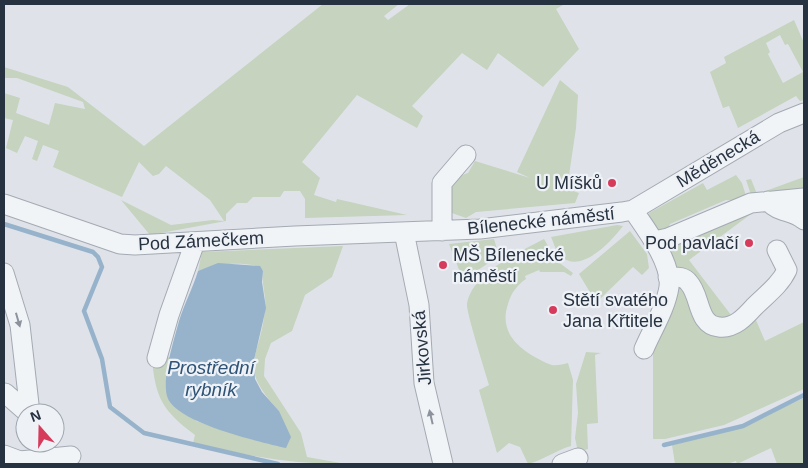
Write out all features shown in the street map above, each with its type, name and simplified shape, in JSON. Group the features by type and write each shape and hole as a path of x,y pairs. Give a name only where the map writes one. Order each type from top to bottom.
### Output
{"street":[{"name":"Měděnecká","path":"633,210 779,123 804,113"},
{"name":"Bílenecké náměstí","path":"442,231 442,183 466,155"},
{"path":"654,241 668,238 751,203 801,198"},
{"path":"768,201 773,207 797,214 804,220"},
{"name":"Pod Zámečkem","path":"4,204 120,244 161,245 195,242 405,239"},
{"name":"Bílenecké náměstí","path":"405,239 442,231 572,220 633,210 654,241 668,278 667,296 644,350"},
{"name":"Jirkovská","path":"405,239 418,305 424,383 443,464"},
{"path":"158,358 169,315 195,242"},
{"path":"668,278 682,278 688,281 705,321 714,327 724,328 744,318 783,278 787,270 777,250"},
{"path":"4,273 20,325 28,403"},
{"path":"5,393 17,403"},
{"path":"65,451 76,460"},
{"path":"4,455 20,461 76,460"}],"green space":[{"path":"323,4 399,4 384,16 388,20 410,4 565,4 556,9 579,49 543,87 498,53 487,70 462,53 412,106 423,116 417,128 357,95 302,162 320,178 314,195 336,202 337,199 407,215 305,218 305,199 300,191 284,191 280,197 253,197 247,203 237,203 226,214 226,221 150,235 121,200 171,225 213,220 224,221 210,200 166,166 159,174 153,176 139,162 122,197 53,167 59,151 43,145 37,161 32,159 38,141 25,136 17,153 6,148 13,120 4,118 4,93 20,98 16,113 49,125 55,103 85,109 83,102 17,78 4,78 4,67 68,87 144,146"},
{"path":"794,20 804,43 804,100 800,101 796,96 738,128 729,106 723,108 710,72 726,63 724,57","holes":["780,35 785,45 788,44 803,72 783,83 768,54 770,52 766,43"]},
{"path":"560,80 578,95 576,128 567,189 579,193 575,203 476,212 466,218 449,212 449,192 452,183 455,179 468,173 475,161 530,178 517,172"},
{"path":"736,175 742,183 747,199 726,200 670,224 667,231 657,230 650,222 649,213 703,183 707,190"},
{"path":"804,177 804,192 752,198 746,180 751,179 757,194"},
{"path":"757,207 759,208 689,260 741,328 756,320 765,341 804,322 804,389 724,425 665,439 653,439 653,352 671,270 671,248"},
{"path":"617,225 623,226 612,240 587,259 578,261 570,261 562,257 551,237"},
{"path":"630,231 647,254 649,268 642,275 633,267 599,300 593,302 591,294 579,274"},
{"path":"494,239 499,256 463,280 449,244"},
{"path":"544,239 557,261 573,273 571,276 564,272 540,272 539,270 525,276 526,279 515,290 509,300 506,325 515,342 540,360 551,365 568,363 573,380 571,446 528,464 520,447 509,443 497,453 479,390 489,385 467,304 471,293 487,273 510,257"},
{"path":"343,246 332,277 305,295 292,331 271,343 265,359 264,376 301,433 307,457 346,464 306,463 269,458 193,443 195,435 168,411 158,394 152,358 171,357 167,376 196,421 261,442 279,411 258,383 254,372 254,362 265,304 263,271 259,266 236,264 214,266 198,271 202,252"},
{"path":"586,352 601,353 595,355 598,423 587,424 588,449 578,452 575,438 578,413 576,384"},
{"path":"804,398 804,464 777,464 771,448 737,464 736,461 727,464 675,464 672,445 736,429"}],"water":[{"name":"Prostřední rybník","path":"218,263 260,266 263,271 262,282 266,308 254,360 255,379 262,392 279,411 291,437 286,448 239,436 201,423 173,406 167,396 166,379 169,358 183,308 198,271"}],"waterway":[{"path":"4,224 93,252 98,257 102,267 84,311 102,359 110,407 144,433 278,464"},
{"path":"664,445 743,426 804,395"}],"place":[{"name":"U Míšků","path":"612,183"},
{"name":"Pod pavlačí","path":"749,243"},
{"name":"MŠ Bílenecké náměstí","path":"443,265"},
{"name":"Stětí svatého Jana Křtitele","path":"553,310"}]}
